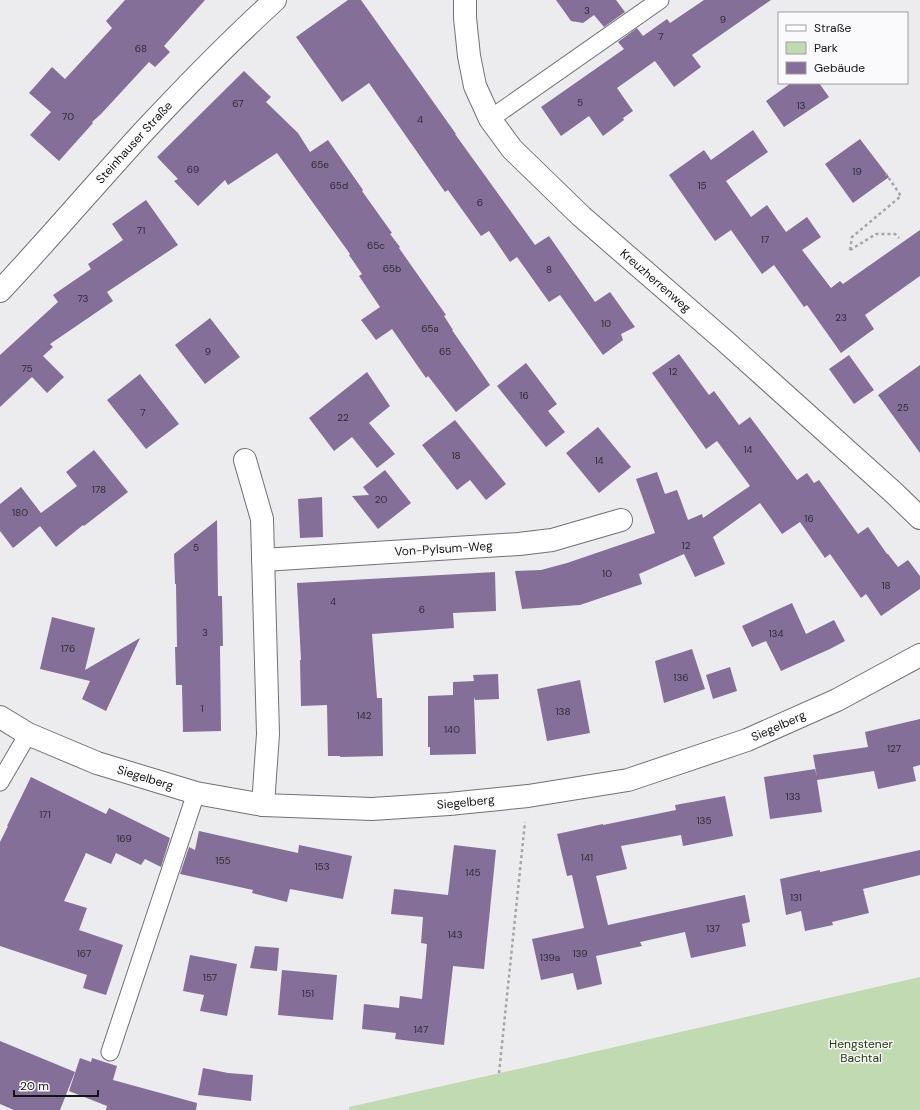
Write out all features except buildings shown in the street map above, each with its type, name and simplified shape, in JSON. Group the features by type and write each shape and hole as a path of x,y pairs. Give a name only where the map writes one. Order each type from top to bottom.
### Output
{"street":[{"name":"Steinhauser Straße","path":"0,291 188,84 243,29 275,0"},
{"name":"Kreuzherrenweg","path":"465,0 465,18 469,56 475,86 490,119 512,150 581,216 725,341 920,518"},
{"path":"245,460 262,519 268,734 263,805"},
{"name":"Von-Pylsum-Weg","path":"263,560 519,544 552,540 621,520"},
{"name":"Siegelberg","path":"0,717 28,734 97,763 196,793 263,805 372,809 449,804 528,796 628,780 747,740 837,700 920,655"}],"lane":[{"path":"490,119 660,0"},
{"path":"0,782 28,734"},
{"path":"110,1052 196,793"}],"path":[{"path":"886,174 900,196 852,237 850,250 876,234 895,234 899,238"},
{"path":"499,1074 528,796"}],"green space":[{"name":"Hengstener Bachtal","path":"920,977 920,1110 349,1110 349,1107"}]}
